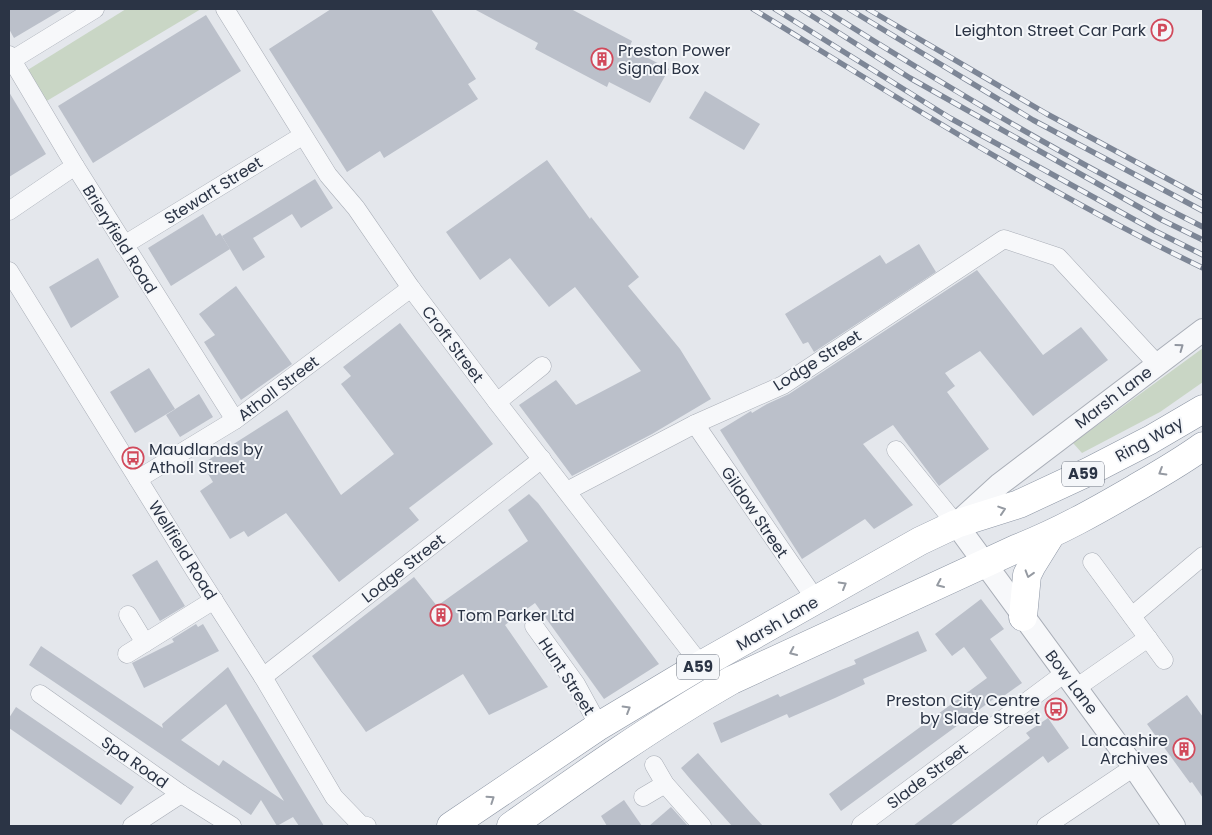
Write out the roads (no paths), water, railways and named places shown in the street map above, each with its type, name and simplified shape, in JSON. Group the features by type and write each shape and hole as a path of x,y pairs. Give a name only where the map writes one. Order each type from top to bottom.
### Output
{"highway":[{"name":"Ring Way","path":"956,524 1019,504 1090,471 1150,440 1203,409"},
{"name":"Ring Way","path":"985,564 1018,548 1050,536 1092,514 1185,459 1203,446"},
{"name":"Marsh Lane","path":"451,826 599,726 701,665 920,541 956,524"},
{"path":"1023,617 1027,575 1050,536"},
{"name":"Marsh Lane","path":"587,773 688,705 732,680 985,564"},
{"path":"538,826 587,773"},
{"name":"A59","path":"511,826 587,773"}],"street":[{"path":"10,58 95,9"},
{"name":"Croft Street","path":"225,9 247,42 302,136 328,175 356,208 411,288 497,402 701,665"},
{"name":"Brieryfield Road","path":"10,58 124,245 235,420"},
{"name":"Stewart Street","path":"124,245 302,136"},
{"path":"9,211 75,166"},
{"name":"Lodge Street","path":"566,491 695,424 783,385 1004,239 1058,257 1157,364"},
{"name":"Wellfield Road","path":"9,271 264,677 334,797 363,826"},
{"name":"Atholl Street","path":"138,479 235,420 411,288"},
{"name":"Marsh Lane","path":"956,524 1000,484 1203,330"},
{"path":"497,402 542,366"},
{"name":"Gildow Street","path":"695,424 816,600"},
{"path":"896,450 956,524 985,564"},
{"name":"Lodge Street","path":"264,677 542,459"},
{"path":"1132,616 1203,556"},
{"path":"1092,562 1164,660"},
{"name":"Bow Lane","path":"985,564 1134,767 1174,826"},
{"path":"127,654 214,600"},
{"path":"128,614 146,643"},
{"name":"Hunt Street","path":"534,626 576,684 599,726"},
{"name":"Slade Street","path":"861,825 1071,680 1148,638"},
{"name":"Spa Road","path":"40,694 181,794 232,826"},
{"path":"654,765 665,784 702,826"},
{"path":"1046,826 1134,767"},
{"path":"643,797 665,784"},
{"path":"132,826 181,794"}],"railway":[{"path":"753,9 1031,177 1088,209 1203,268"},
{"path":"775,9 950,118 1155,231 1203,255"},
{"path":"801,9 910,78 1162,220 1203,240"},
{"path":"823,9 1010,123 1203,227"},
{"path":"849,9 1033,120 1203,211"},
{"path":"868,9 1047,114 1203,198"}],"place":[{"name":"Leighton Street Car Park","path":"1162,30"},
{"name":"Preston Power Signal Box","path":"602,59"},
{"name":"Maudlands by Atholl Street","path":"133,458"},
{"name":"Tom Parker Ltd","path":"441,615"},
{"name":"Preston City Centre by Slade Street","path":"1056,709"},
{"name":"Lancashire Archives","path":"1184,749"}]}
